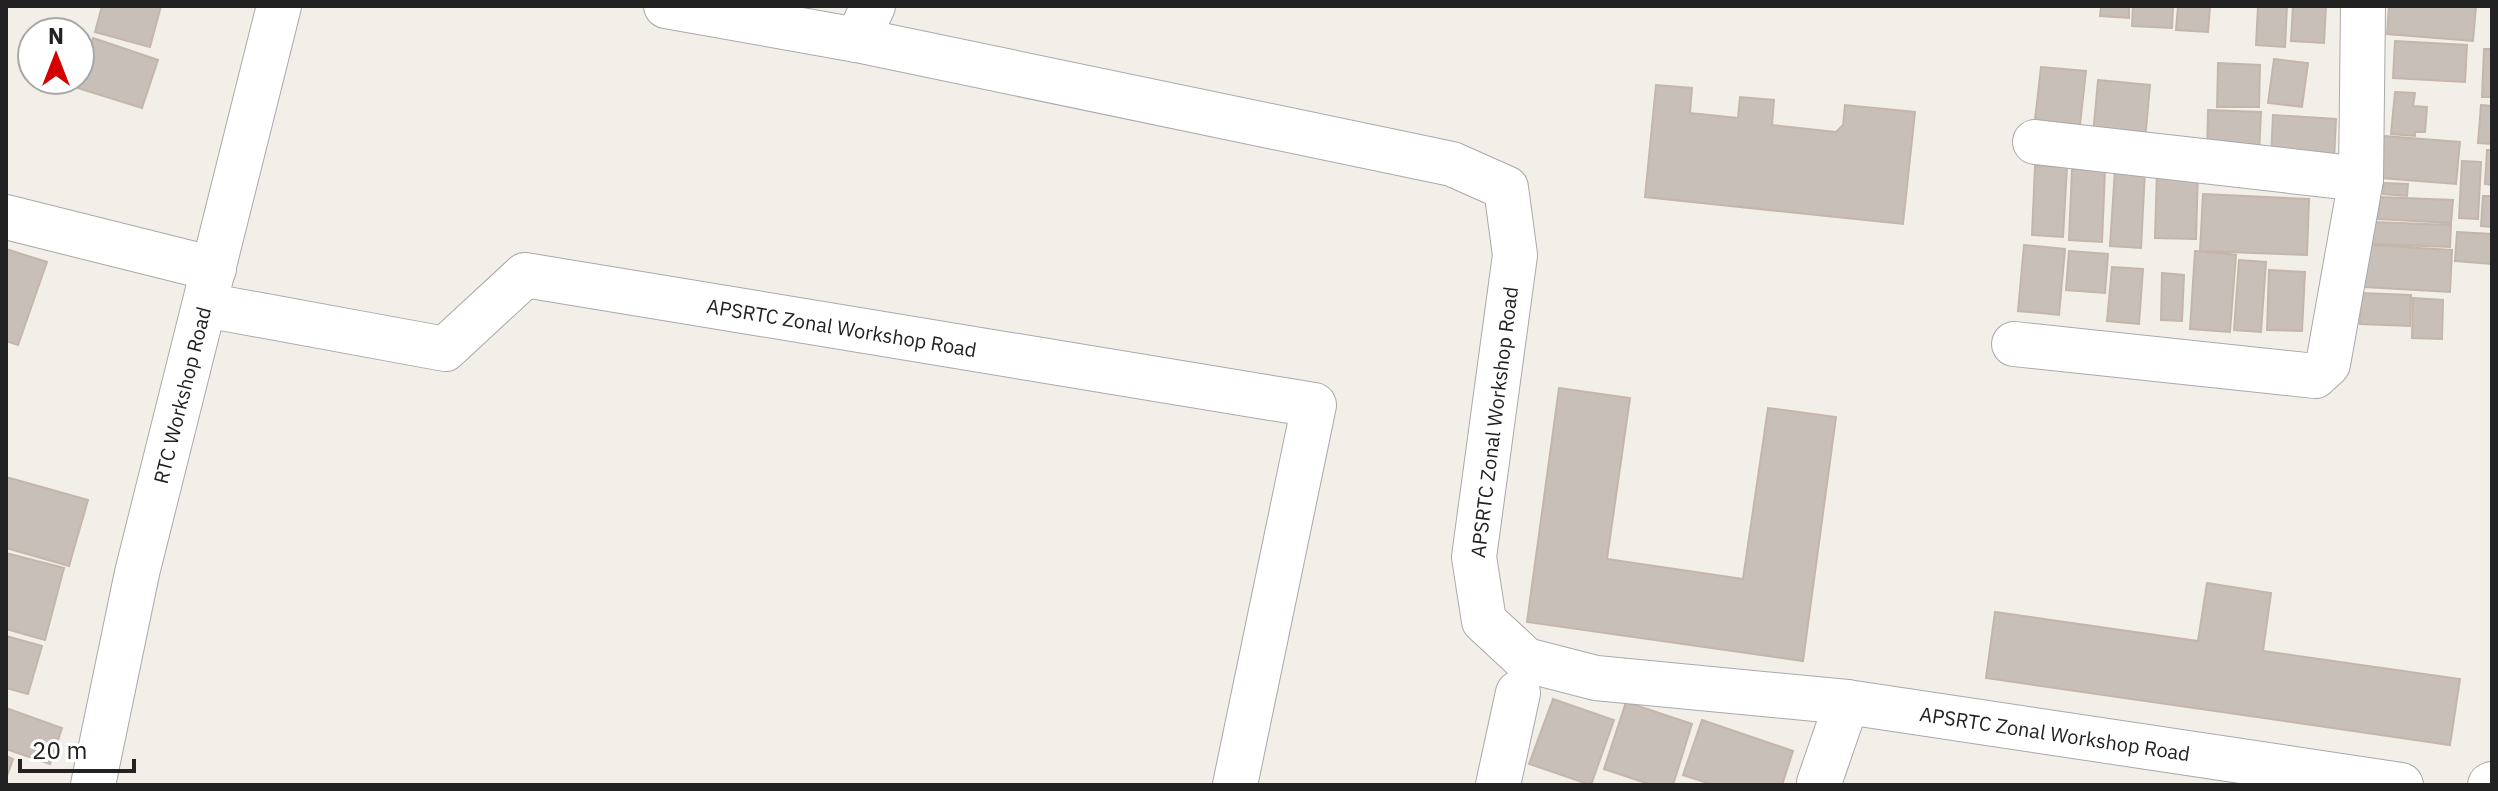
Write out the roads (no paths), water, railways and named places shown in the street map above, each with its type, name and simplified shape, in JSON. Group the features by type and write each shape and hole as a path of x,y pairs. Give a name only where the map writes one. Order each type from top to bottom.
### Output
{"street":[{"name":"RTC Workshop Road","path":"93,785 137,573 279,6"},
{"name":"APSRTC Zonal Workshop Road","path":"666,6 865,23 1452,164 1506,188 1515,255 1474,557 1484,621 1526,660 1596,678 1847,702 2401,785"},
{"path":"2014,344 2315,376 2328,364 2361,179 2363,6"},
{"path":"2035,142 2361,179"},
{"path":"6,217 210,287"},
{"name":"APSRTC Zonal Workshop Road","path":"210,287 445,349 525,275 1314,405 1235,785"},
{"path":"1498,785 1518,693"},
{"path":"1819,783 1847,702"}]}
